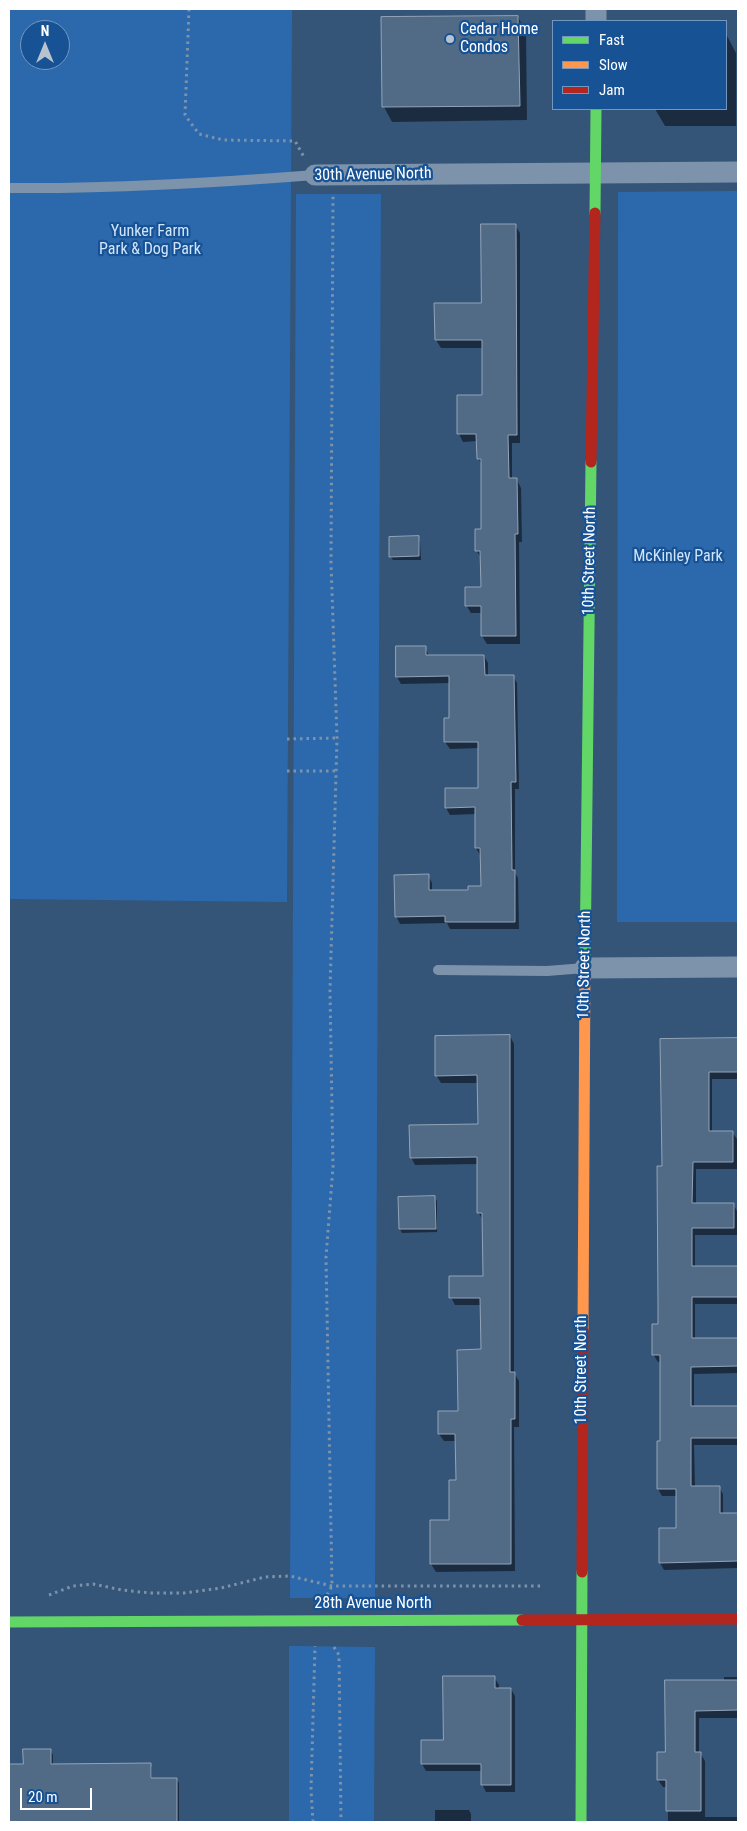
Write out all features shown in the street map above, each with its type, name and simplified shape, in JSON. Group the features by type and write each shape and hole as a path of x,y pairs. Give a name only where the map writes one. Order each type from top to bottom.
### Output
{"street":[{"name":"10th Street North","path":"581,1822 585,968 596,110"},
{"name":"30th Avenue North","path":"315,175 738,172"},
{"path":"585,968 738,967"},
{"name":"28th Avenue North","path":"9,1622 738,1619"}],"lane":[{"name":"30th Avenue North","path":"9,188 71,188 241,181 315,175"},
{"path":"438,970 585,968"}],"path":[{"path":"189,9 185,115 199,134 223,140 295,141 315,175 332,195 331,562 337,738 330,991 333,1167 326,1257 332,1586 315,1620 311,1790 313,1822"},
{"path":"287,739 337,738"},
{"path":"287,771 336,770"},
{"path":"46,1597 72,1586 93,1584 150,1593 184,1593 221,1588 265,1577 290,1576 332,1586 544,1586"},
{"path":"315,1620 339,1655 341,1822"}],"green space":[{"name":"Yunker Farm Park & Dog Park","path":"9,9 292,9 287,902 9,899"},
{"name":"McKinley Park","path":"738,191 738,922 617,922 618,192"},
{"path":"296,194 381,194 375,1598 290,1598"},
{"path":"289,1646 375,1647 374,1822 289,1822"}],"building":[{"path":"518,16 520,106 382,107 381,17"},
{"path":"481,224 516,224 517,435 508,435 509,478 517,478 518,534 515,534 516,636 481,636 481,606 465,606 465,587 481,587 480,551 475,551 475,529 481,529 481,459 477,459 476,434 457,434 457,395 482,395 482,340 435,340 434,303 481,303"},
{"path":"419,536 419,556 389,557 389,537"},
{"path":"396,646 426,646 426,655 484,655 485,675 514,675 516,782 511,782 512,870 515,870 515,922 445,922 445,916 395,917 394,875 429,874 429,890 468,890 468,886 481,886 480,848 475,848 475,807 445,808 445,788 478,788 478,742 444,742 444,718 449,718 449,676 396,677"},
{"path":"510,1035 510,1372 515,1372 515,1419 511,1419 511,1564 430,1564 430,1520 449,1520 449,1480 456,1480 455,1434 438,1434 438,1411 458,1411 457,1350 481,1349 480,1298 449,1298 449,1276 483,1276 482,1213 477,1213 477,1157 410,1158 409,1125 478,1124 477,1075 435,1076 435,1036"},
{"path":"738,1038 738,1072 709,1072 709,1131 733,1131 733,1162 693,1162 692,1203 734,1203 734,1228 692,1228 692,1266 738,1266 738,1297 692,1297 692,1338 738,1338 738,1366 691,1367 691,1406 738,1406 738,1438 691,1438 691,1486 720,1486 720,1513 738,1513 738,1561 659,1563 659,1528 676,1528 676,1489 657,1489 657,1441 660,1441 660,1355 652,1355 652,1324 658,1324 657,1166 662,1166 660,1039"},
{"path":"435,1196 436,1229 399,1229 398,1197"},
{"path":"443,1676 495,1676 495,1688 511,1688 511,1785 481,1785 481,1764 421,1764 421,1740 443,1740"},
{"path":"665,1680 738,1680 738,1710 695,1711 695,1752 701,1752 701,1811 666,1811 666,1780 657,1780 657,1752 665,1752"},
{"path":"23,1749 51,1749 51,1764 151,1763 151,1778 177,1778 177,1822 9,1822 9,1764 23,1764"}],"traffic: fast":[{"path":"595,213 596,110"},
{"path":"585,965 591,462"},
{"path":"581,1822 582,1572"},
{"path":"9,1622 522,1620"}],"traffic: slow":[{"path":"583,1330 585,965"}],"traffic: jam":[{"path":"591,462 595,213"},
{"path":"582,1572 583,1330"},
{"path":"522,1620 738,1619"}],"place":[{"name":"Cedar Home Condos","path":"450,39"}]}
